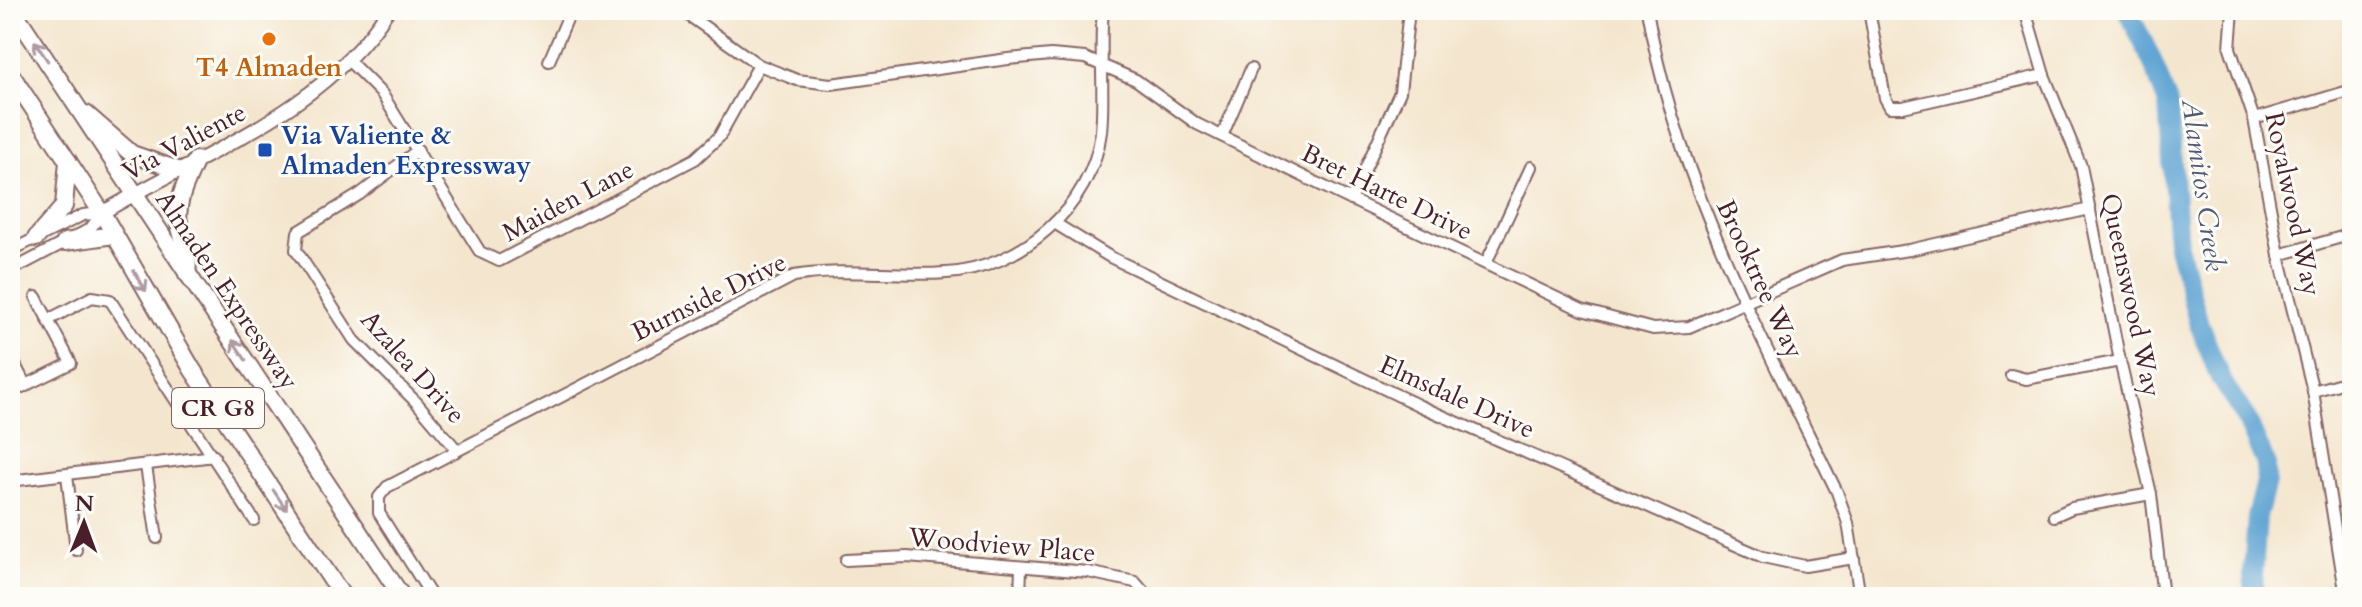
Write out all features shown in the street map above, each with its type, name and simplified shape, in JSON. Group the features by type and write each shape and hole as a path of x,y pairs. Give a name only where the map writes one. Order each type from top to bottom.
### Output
{"main road":[{"name":"Almaden Expressway","path":"13,10 402,597"},
{"name":"CR G8","path":"10,73 102,213 192,369 343,597"},
{"path":"79,110 102,125 132,154 178,170"},
{"path":"187,274 189,256 179,223 179,210 196,160"},
{"path":"36,238 64,206 68,161"},
{"path":"65,242 114,235"}],"street":[{"name":"Via Valiente","path":"102,213 299,102 349,61 388,10"},
{"path":"549,61 571,10"},
{"name":"Bret Harte Drive","path":"681,10 759,65 797,80 831,84 1051,55 1099,63 1136,80 1197,124 1351,200 1582,310 1653,329 1689,327 1842,260 1909,250 2090,209"},
{"name":"Burnside Drive","path":"432,597 384,522 377,504 387,487 794,276 832,269 950,273 1005,256 1056,224 1074,203 1096,155 1101,131 1099,63 1103,10"},
{"path":"1351,200 1400,92 1409,10"},
{"name":"Brooktree Way","path":"1647,10 1672,124 1700,202 1745,303 1837,492 1854,558 1860,597"},
{"path":"1869,10 1885,98 1890,107 1903,107 2044,75"},
{"name":"Queenswood Way","path":"2025,10 2044,75 2081,166 2120,361 2151,494 2163,597"},
{"name":"Royalwood Way","path":"2233,10 2230,48 2254,119 2279,255 2313,391 2346,554 2346,597"},
{"name":"Maiden Lane","path":"349,61 382,94 480,252 492,260 506,260 695,159 719,137 759,65"},
{"path":"1222,136 1251,69"},
{"path":"2254,119 2352,90"},
{"name":"Azalea Drive","path":"418,150 360,194 298,232 294,240 296,250 354,340 417,403 457,450"},
{"path":"1486,263 1531,167"},
{"path":"10,251 83,215 102,213"},
{"path":"10,271 90,229 102,213"},
{"name":"Elmsdale Drive","path":"1056,224 1110,257 1420,406 1763,557 1805,566 1854,558"},
{"path":"2279,255 2352,234"},
{"path":"10,393 71,363 36,297"},
{"path":"48,320 92,297 110,300 254,520"},
{"path":"10,355 26,386"},
{"path":"2011,375 2026,379 2120,361"},
{"path":"2313,391 2352,380"},
{"path":"10,481 214,456"},
{"path":"146,466 157,538"},
{"path":"67,475 76,550"},
{"path":"2054,516 2072,508 2151,494"},
{"name":"Woodview Place","path":"846,560 907,557 1088,572 1135,582 1148,597"},
{"path":"1020,597 1021,567"}],"waterway":[{"name":"Alamitos Creek","path":"2127,10 2151,58 2168,104 2178,246 2199,324 2221,380 2246,418 2266,464 2266,482 2257,517 2253,575 2255,597"}],"place":[{"name":"T4 Almaden","path":"269,39"},
{"name":"Via Valiente & Almaden Expressway","path":"265,150"}]}
